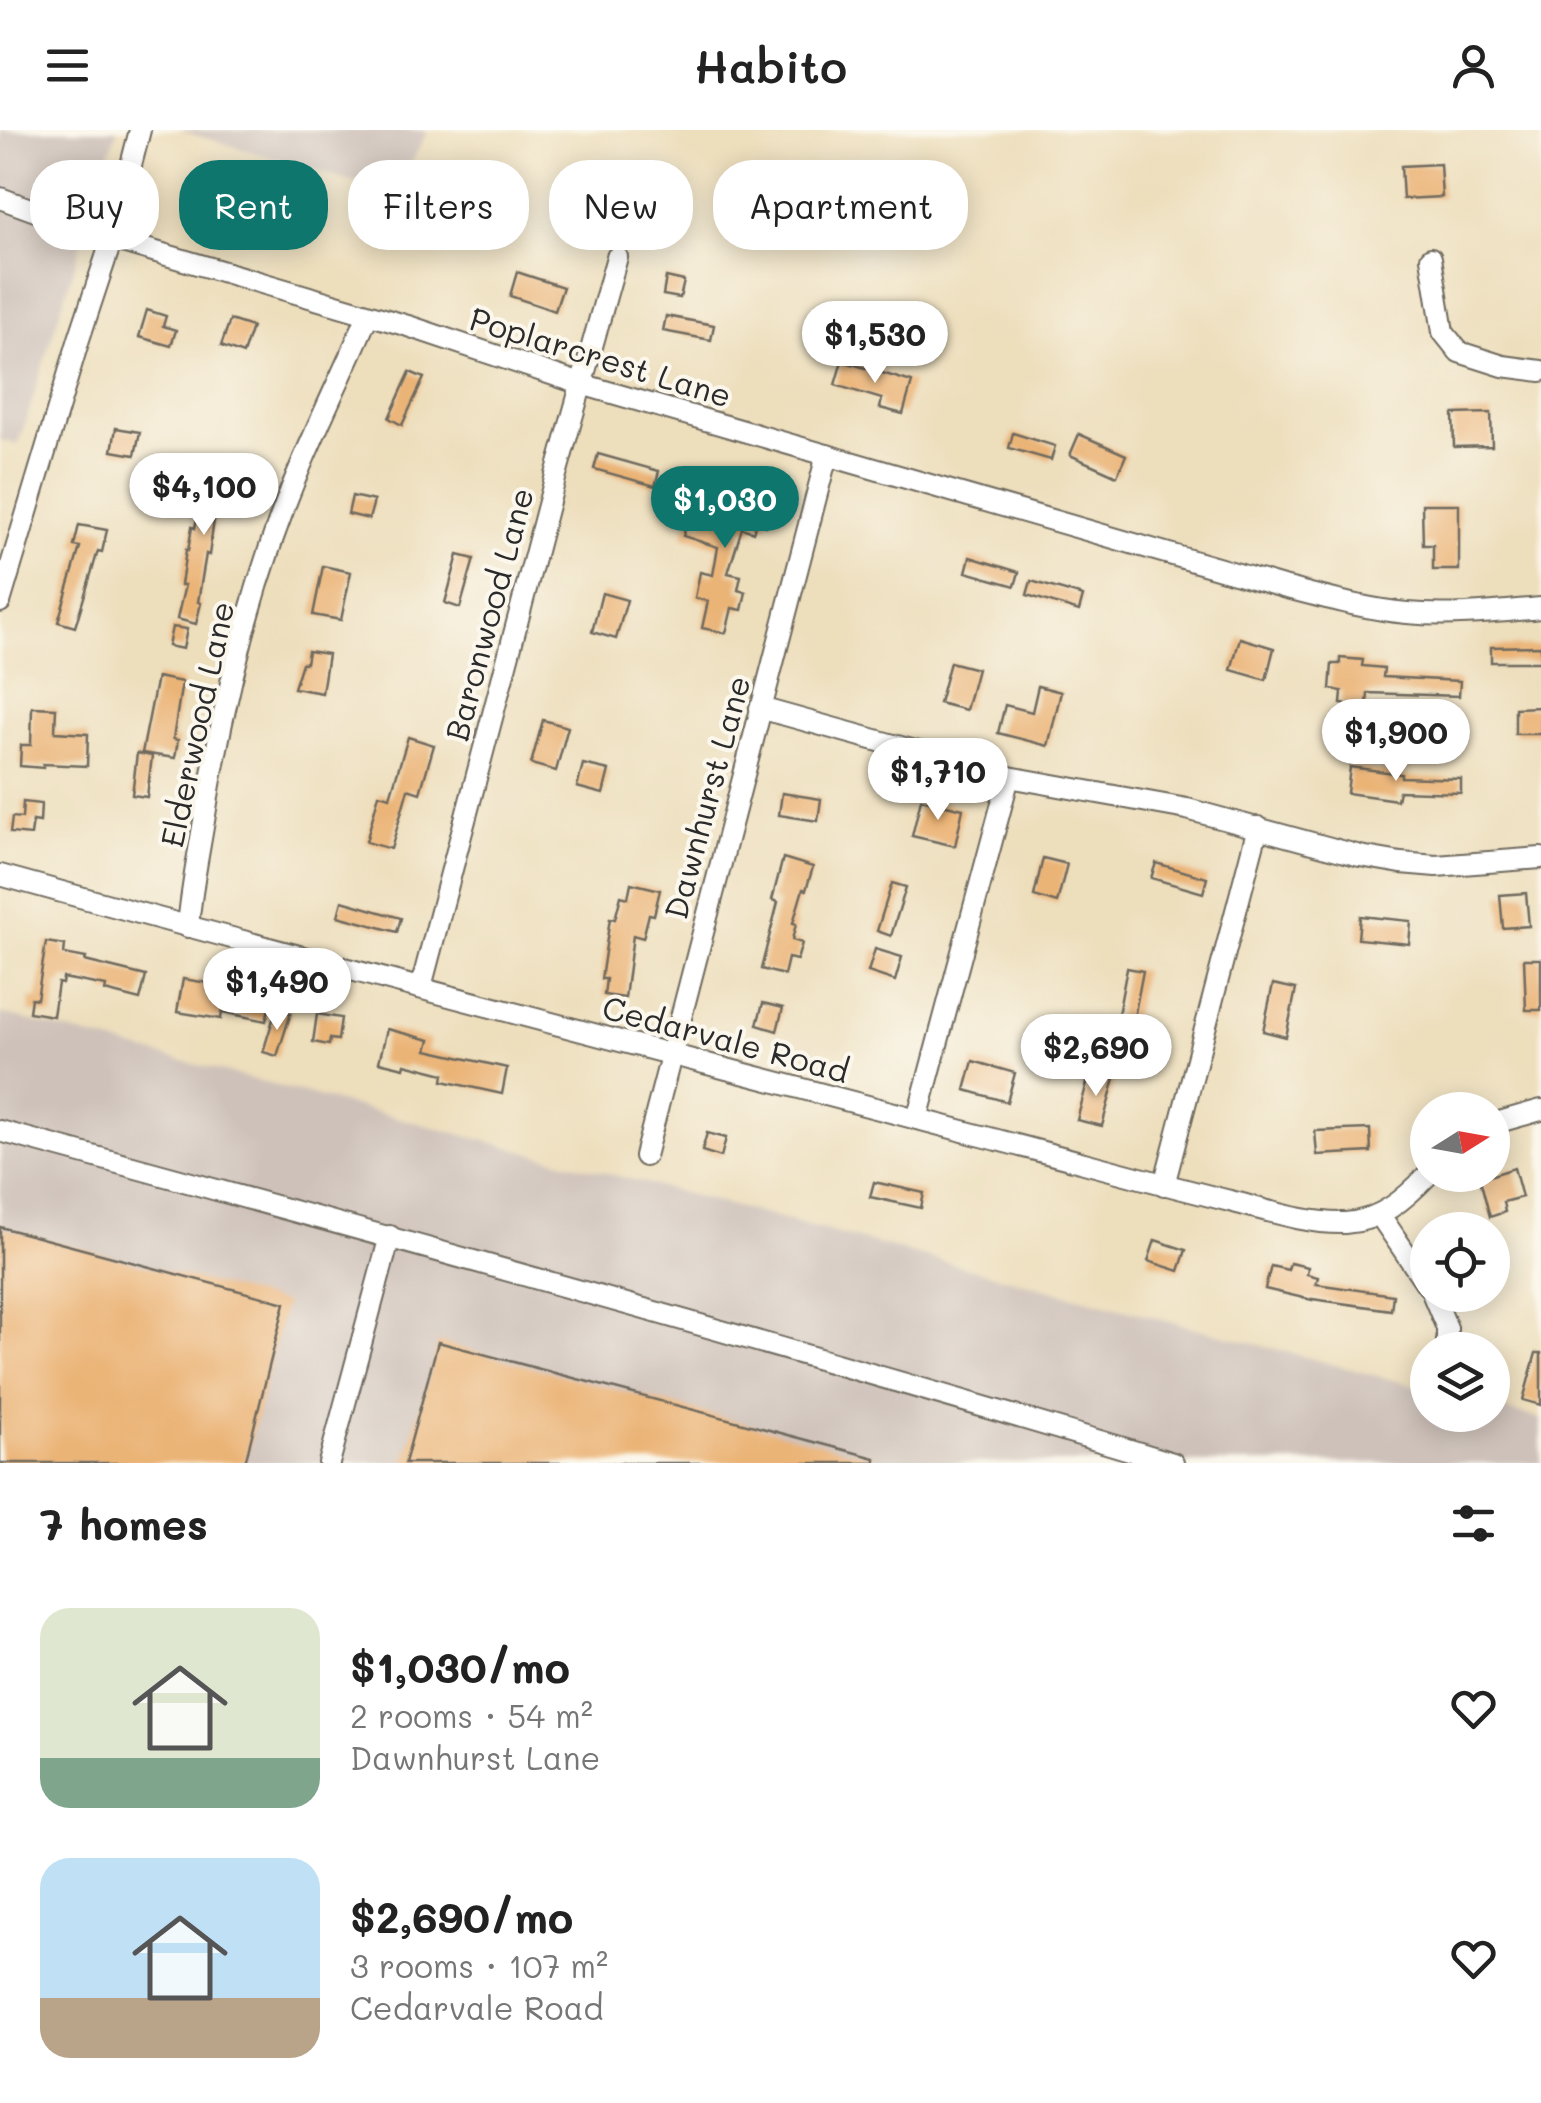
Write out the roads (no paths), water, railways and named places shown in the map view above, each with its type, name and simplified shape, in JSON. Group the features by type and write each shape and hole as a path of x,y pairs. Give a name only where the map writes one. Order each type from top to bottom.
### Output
{"street":[{"path":"132,160 140,130"},
{"name":"Poplarcrest Lane","path":"0,198 30,209"},
{"path":"0,602 109,250"},
{"name":"Poplarcrest Lane","path":"149,250 501,356 581,384 1343,602 1429,614 1541,608"},
{"name":"Baronwood Lane","path":"421,987 617,257"},
{"path":"1430,258 1444,332 1458,352 1502,366 1541,371"},
{"name":"Elderwood Lane","path":"188,927 215,753 258,586 287,499 368,315"},
{"name":"Dawnhurst Lane","path":"644,1156 827,454"},
{"path":"760,708 1008,777 1186,809 1360,856 1451,865 1541,858"},
{"path":"917,1119 1008,777"},
{"path":"1164,1185 1258,827"},
{"name":"Cedarvale Road","path":"0,876 1164,1185 1324,1222 1347,1223 1379,1214 1410,1191"},
{"path":"1510,1119 1541,1110"},
{"path":"0,1131 390,1236 1173,1463"},
{"path":"1379,1214 1410,1260"},
{"path":"329,1463 390,1236"}]}
